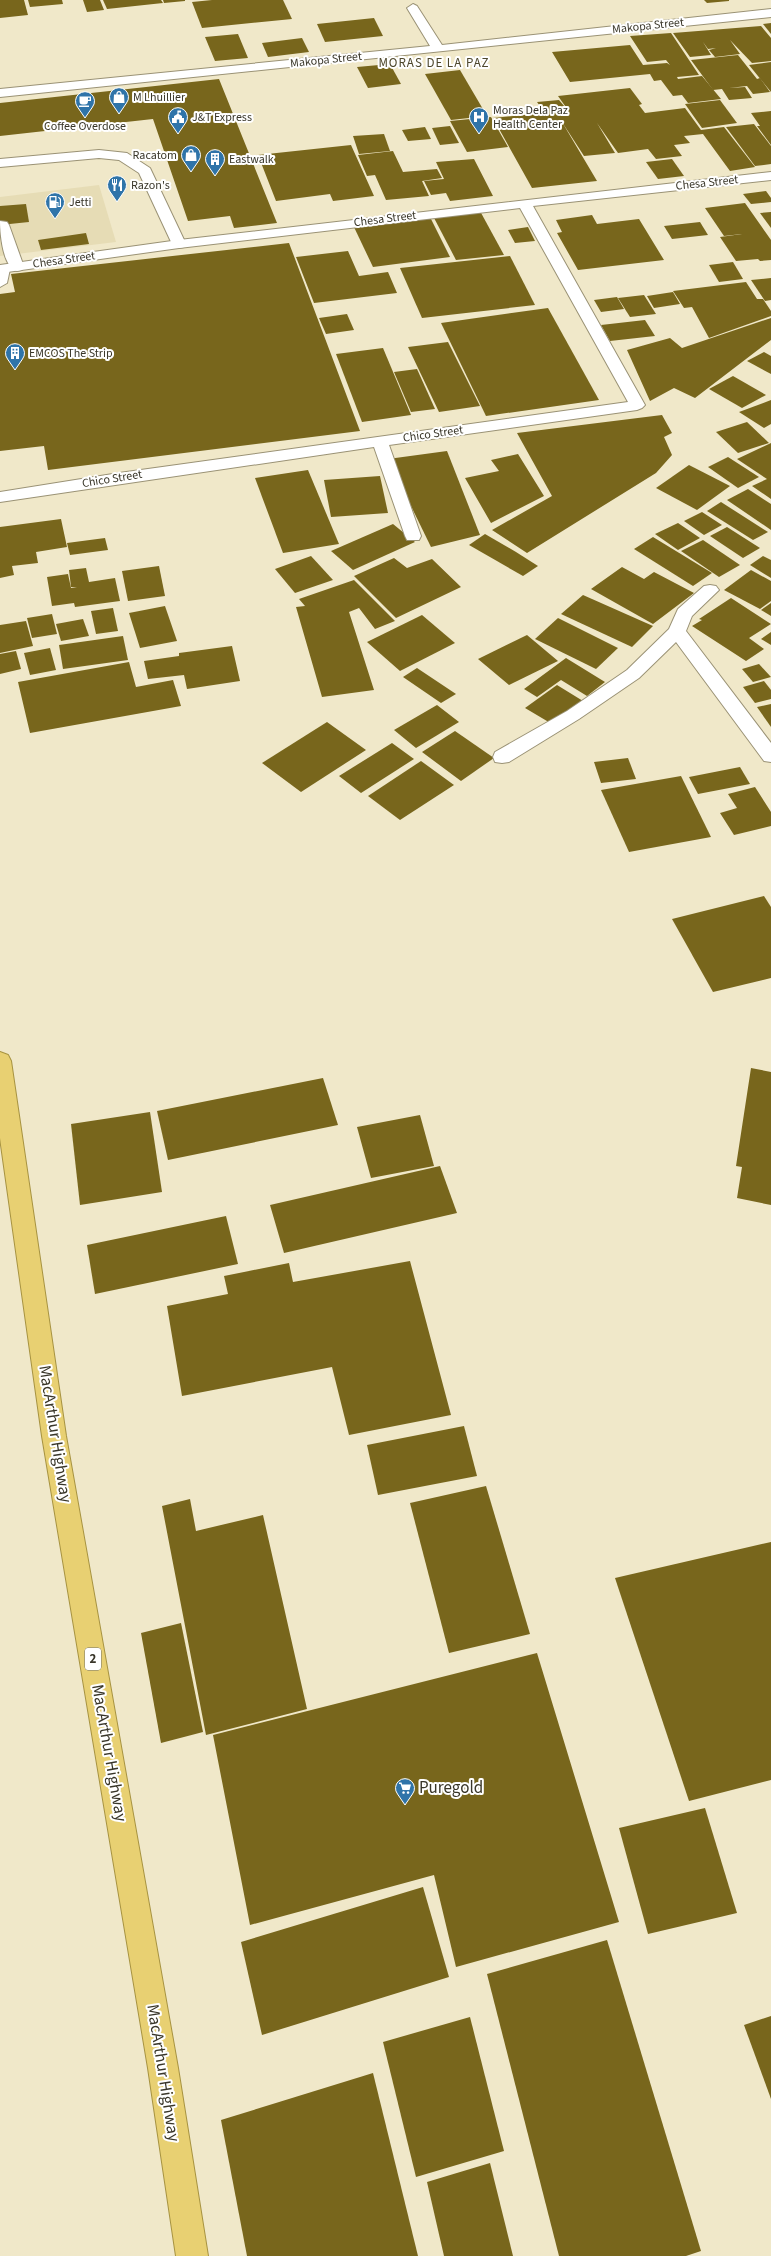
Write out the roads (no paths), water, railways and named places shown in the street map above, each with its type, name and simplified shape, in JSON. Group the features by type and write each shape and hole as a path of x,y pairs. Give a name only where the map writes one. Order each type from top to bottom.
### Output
{"highway":[{"name":"MacArthur Highway","path":"0,1060 54,1436 162,2060 192,2256"}],"street":[{"path":"410,4 438,49"},
{"name":"Makopa Street","path":"0,93 438,49 771,12"},
{"path":"0,163 99,154 122,156 145,171 179,244"},
{"name":"Chesa Street","path":"2,269 179,244 524,203 771,176"},
{"name":"Chico Street","path":"0,497 119,478 637,405 524,203"},
{"path":"2,225 17,267"},
{"path":"0,283 2,269"},
{"path":"380,441 413,536"},
{"path":"502,757 573,715 634,674 677,631 684,613 710,590"},
{"path":"677,631 771,756"}],"place":[{"name":"M Lhuillier","path":"119,114"},
{"name":"Coffee Overdose","path":"85,118"},
{"name":"J&T Express","path":"178,134"},
{"name":"Moras Dela Paz Health Center","path":"479,134"},
{"name":"Racatom","path":"191,172"},
{"name":"Eastwalk","path":"215,176"},
{"name":"Razon's","path":"117,202"},
{"name":"Jetti","path":"55,219"},
{"name":"EMCOS The Strip","path":"15,370"},
{"name":"Puregold","path":"405,1805"}],"district":[{"name":"MORAS DE LA PAZ","path":"434,63"}]}
